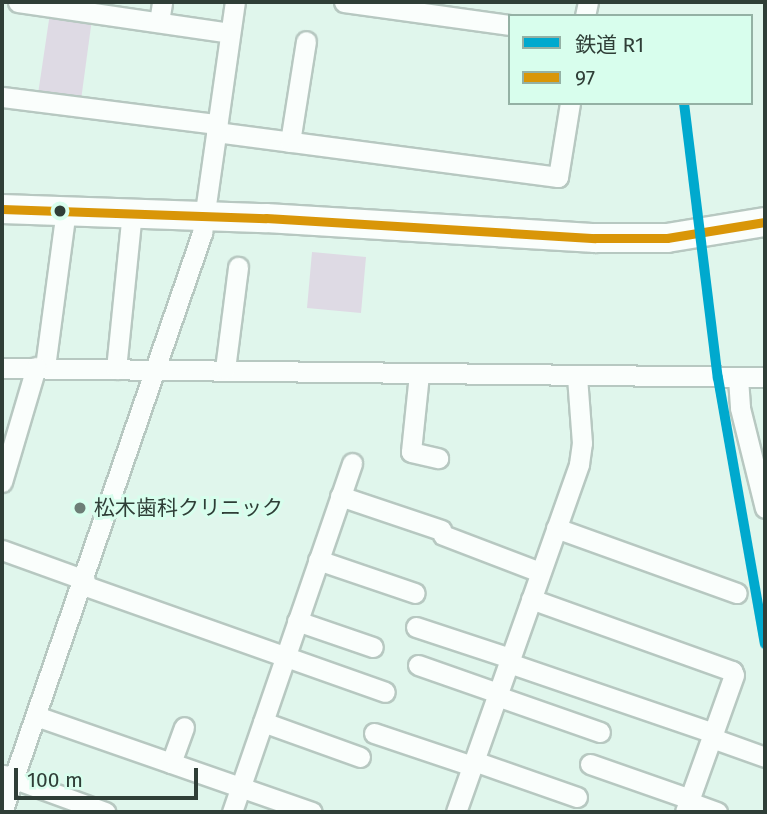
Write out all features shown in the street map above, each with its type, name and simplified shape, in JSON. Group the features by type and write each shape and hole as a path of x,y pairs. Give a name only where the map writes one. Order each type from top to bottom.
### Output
{"highway":[{"path":"2,209 204,215 595,238 667,238 757,224"}],"street":[{"path":"18,2 95,7 159,22 230,33"},
{"path":"159,22 162,2"},
{"path":"2,812 8,776 36,716 84,582 202,233 235,2"},
{"path":"344,2 508,25"},
{"path":"290,142 306,41"},
{"path":"2,97 216,128 290,142 558,177 570,105"},
{"path":"2,482 41,367 66,211"},
{"path":"116,369 132,212"},
{"path":"225,369 238,267"},
{"path":"2,368 225,369 576,377 765,377"},
{"path":"419,374 411,452 438,458"},
{"path":"456,812 556,528 582,443 576,377"},
{"path":"738,378 740,408 765,508"},
{"path":"232,812 352,463"},
{"path":"340,496 540,572"},
{"path":"556,528 737,593"},
{"path":"2,550 385,692"},
{"path":"318,561 415,593"},
{"path":"531,599 732,671 688,804"},
{"path":"297,621 373,647"},
{"path":"416,627 713,735 765,757"},
{"path":"418,665 600,732"},
{"path":"36,716 312,812"},
{"path":"262,722 360,757"},
{"path":"171,763 184,727"},
{"path":"374,733 577,797"},
{"path":"590,764 688,804 718,812"},
{"path":"8,776 105,812"}],"shaded area":[{"path":"50,13 92,19 81,100 38,94"},
{"path":"312,252 366,257 361,313 307,308"}],"rail line":[{"name":"R1","path":"684,105 718,378 765,644"}],"transit line":[{"name":"97","path":"2,209 266,218 595,238 667,238 765,222"}],"place":[{"name":"松木歯科クリニック","path":"80,508"}]}
